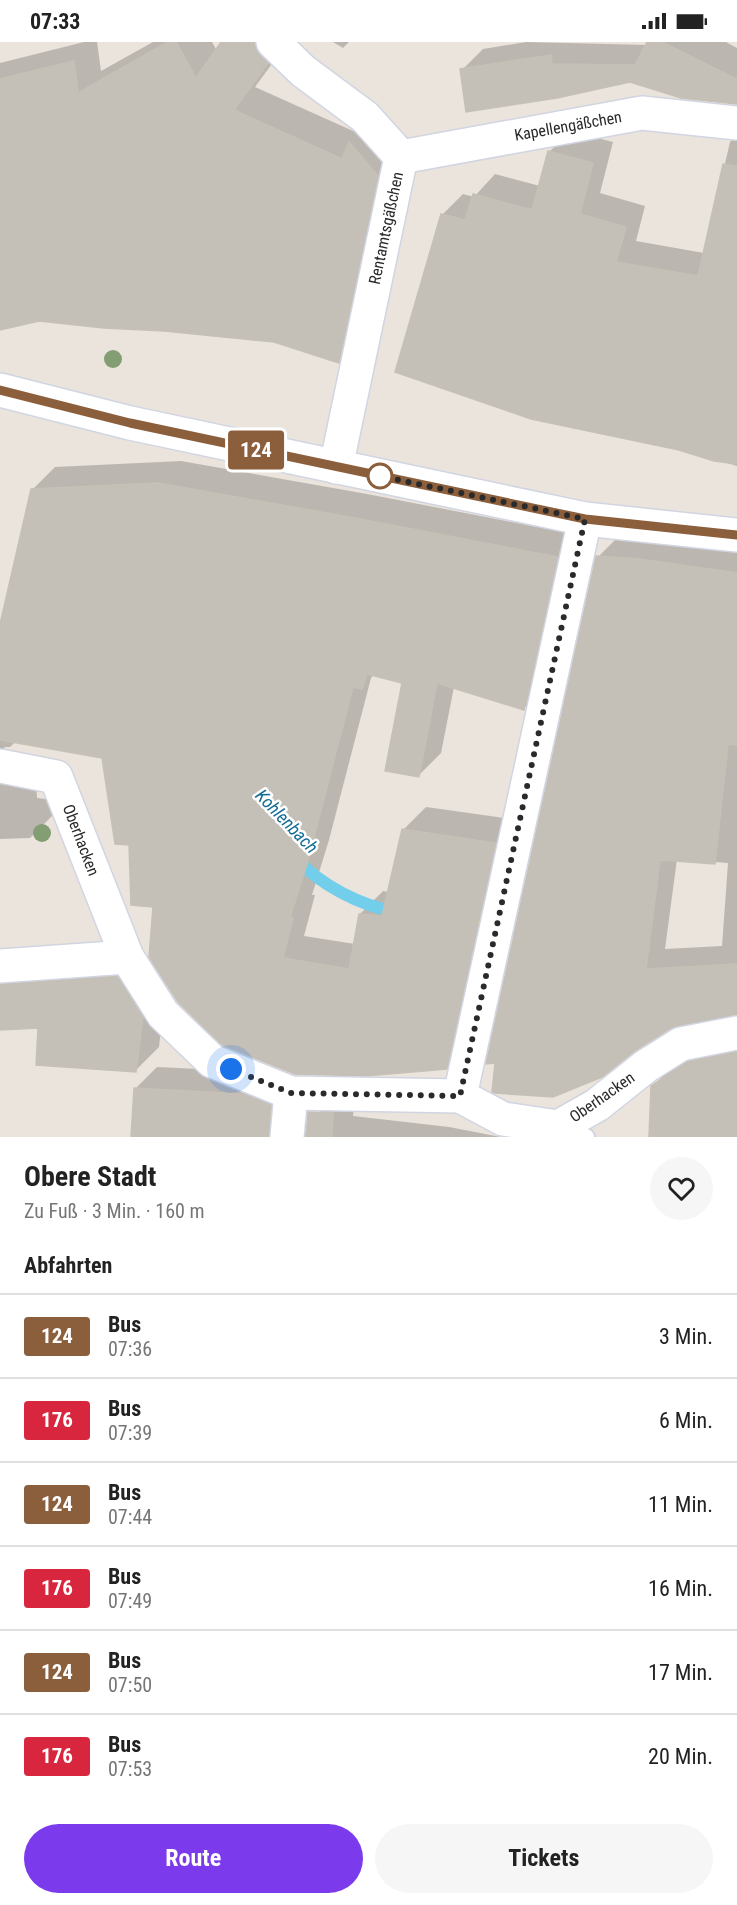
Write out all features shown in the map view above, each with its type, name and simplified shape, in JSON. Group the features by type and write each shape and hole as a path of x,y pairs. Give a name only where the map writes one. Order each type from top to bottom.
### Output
{"street":[{"name":"Rentamtsgäßchen","path":"273,42 303,71 365,117 400,157 336,468"},
{"name":"Kapellengäßchen","path":"400,157 642,113 737,123"},
{"path":"0,390 130,423 585,519 737,535"},
{"path":"460,1096 585,519"},
{"name":"Oberhacken","path":"0,766 56,777 127,957 163,1014 212,1062 291,1093 460,1096 503,1119 572,1132 597,1105 646,1066 681,1044 737,1033"},
{"path":"0,966 127,957"},
{"path":"287,1137 291,1093"}],"building":[{"path":"168,42 176,42 196,78 221,42 255,42 255,48 268,63 234,110 342,159 349,142 378,176 339,363 274,342 164,331 39,321 0,330 0,79 74,61 78,93"},
{"path":"647,42 662,42 737,79 737,104 681,98 630,82 557,98 466,112 460,69 551,55 552,64 635,65"},
{"path":"548,151 593,163 580,214 626,227 616,262 698,276 723,164 737,166 737,464 714,461 679,450 531,419 395,372 441,214 465,220 473,194 532,210"},
{"path":"158,483 558,557 524,710 437,683 419,777 385,771 402,683 367,674 362,689 353,687 307,864 290,917 293,918 283,958 349,969 359,914 382,916 402,829 496,843 447,1069 365,1076 295,1074 222,1045 178,1002 149,957 153,907 131,905 129,845 115,844 102,758 0,740 0,624 31,489"},
{"path":"596,556 639,559 737,573 737,745 728,744 715,864 660,860 646,969 737,964 737,1015 671,1028 636,1050 602,1077 553,1097 494,1093 492,1092 495,1063 486,1064"},
{"path":"117,976 143,1017 136,1072 36,1065 38,1028 0,1030 0,985"},
{"path":"737,1052 737,1137 649,1137 651,1086 688,1062"},
{"path":"134,1088 244,1094 271,1105 269,1137 131,1137"},
{"path":"308,1112 333,1113 332,1137 306,1137"}],"waterway":[{"name":"Kohlenbach","path":"295,858 317,877 342,893 369,905 397,912"}],"bus line":[{"name":"124","path":"0,390 130,423 585,519 737,535"}],"route":[{"path":"231,1069 291,1093 460,1096 585,519 380,476"}]}
